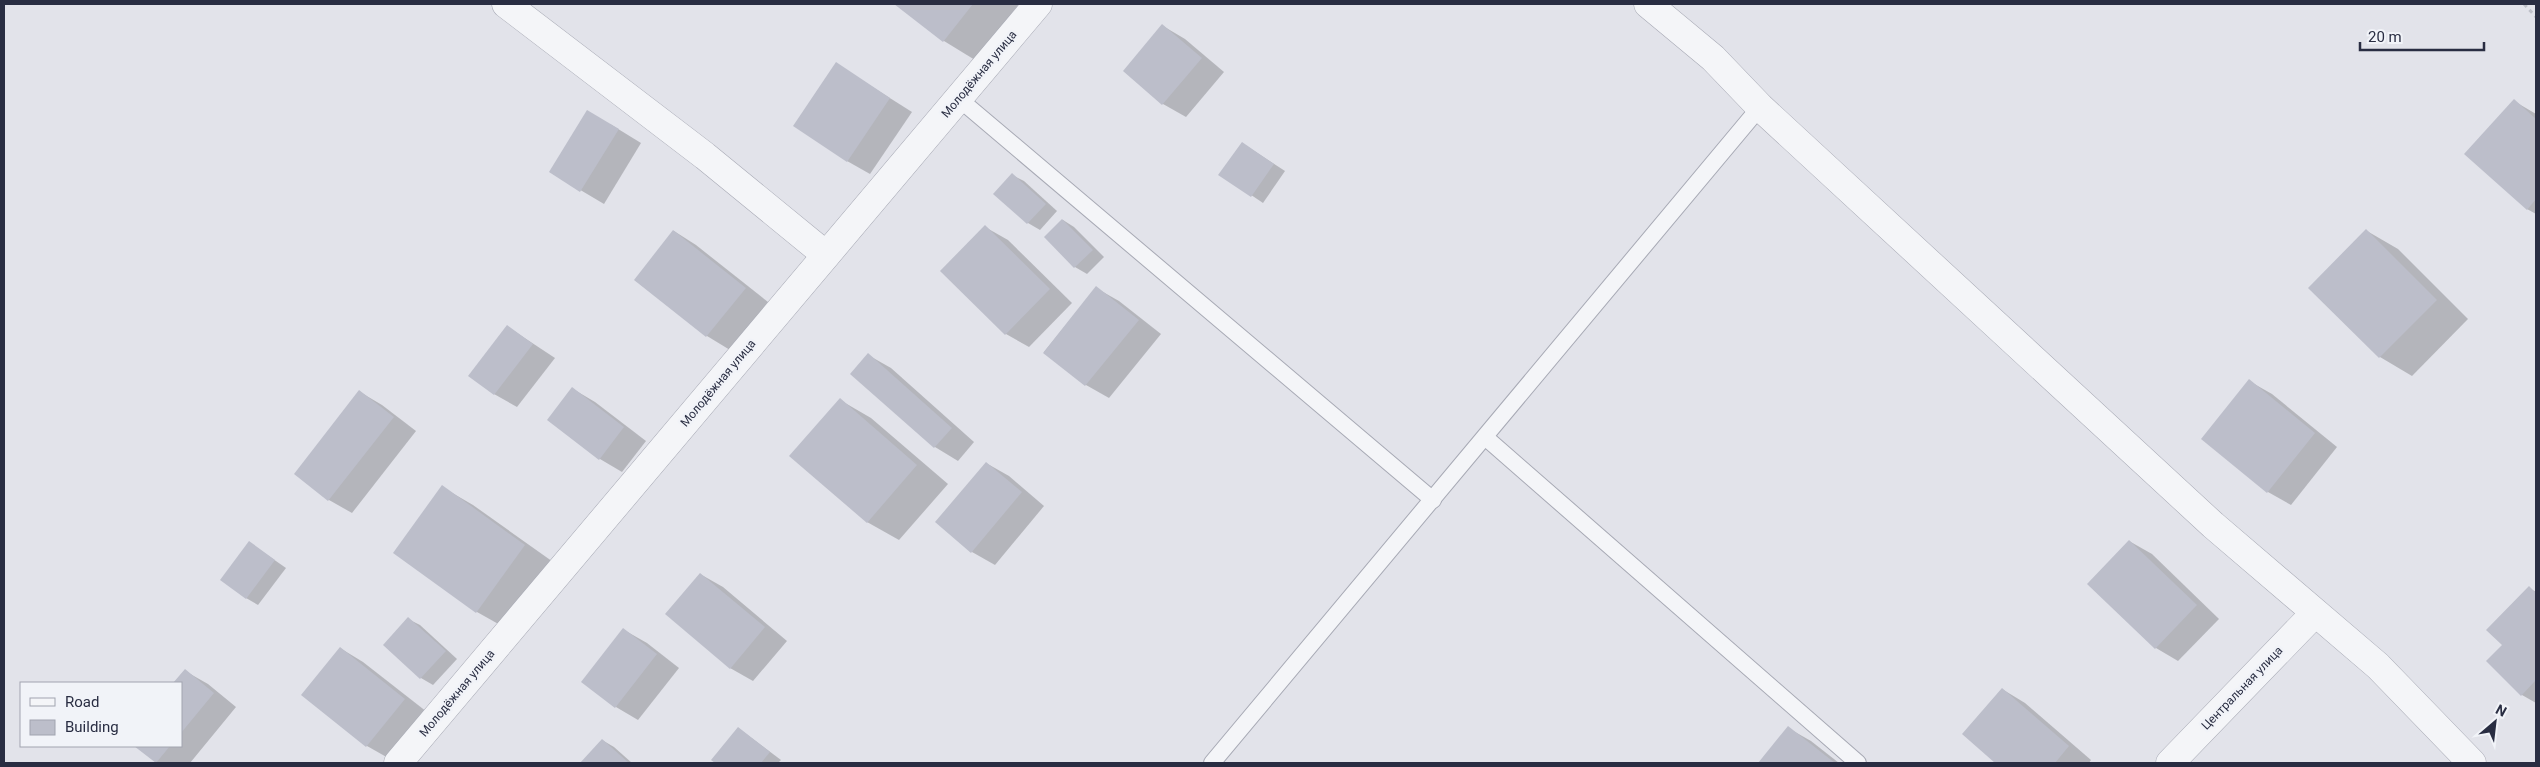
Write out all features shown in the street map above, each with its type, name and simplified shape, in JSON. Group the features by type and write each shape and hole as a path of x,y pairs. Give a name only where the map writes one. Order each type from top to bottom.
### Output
{"street":[{"path":"506,4 705,156 826,255"},
{"name":"Молодёжная улица","path":"398,763 1038,4"},
{"path":"1648,4 1712,58 1760,107 2213,526 2378,666 2472,763"},
{"name":"Центральная улица","path":"2170,763 2315,613"}],"lane":[{"path":"958,98 1433,500"},
{"path":"1212,763 1760,107"},
{"path":"1485,437 1858,763"}],"path":[{"path":"2524,4 2536,17"}],"building":[{"path":"894,4 973,4 943,42"},
{"path":"1162,24 1202,58 1162,105 1123,71"},
{"path":"836,62 890,98 847,162 793,126"},
{"path":"2514,99 2536,119 2536,199 2527,210 2464,154"},
{"path":"587,110 619,129 580,192 549,172"},
{"path":"1242,142 1274,164 1251,197 1218,175"},
{"path":"1012,173 1046,204 1027,224 993,194"},
{"path":"1062,219 1093,250 1074,268 1044,237"},
{"path":"985,225 1050,289 1005,335 940,271"},
{"path":"2366,229 2437,300 2379,358 2308,288"},
{"path":"673,230 746,288 706,337 634,280"},
{"path":"1096,286 1139,320 1085,386 1043,353"},
{"path":"507,325 533,344 494,395 468,376"},
{"path":"868,353 952,428 934,448 850,374"},
{"path":"2249,379 2315,433 2267,493 2201,439"},
{"path":"572,387 624,427 599,460 547,420"},
{"path":"359,390 394,417 328,501 294,474"},
{"path":"840,398 917,465 867,523 789,456"},
{"path":"986,462 1022,492 971,553 935,522"},
{"path":"442,485 525,545 476,613 393,553"},
{"path":"2129,540 2197,605 2155,649 2087,584"},
{"path":"249,541 275,560 246,599 220,580"},
{"path":"700,573 765,627 730,669 665,614"},
{"path":"2529,586 2536,593 2536,680 2521,696 2486,661 2502,645 2486,630"},
{"path":"408,617 446,651 420,679 383,645"},
{"path":"623,628 657,654 615,708 581,682"},
{"path":"340,647 405,699 366,747 301,695"},
{"path":"185,669 214,693 182,732 182,682 174,682"},
{"path":"2002,688 2069,746 2055,763 1995,763 1962,734"},
{"path":"1788,726 1835,763 1758,763"},
{"path":"738,727 770,752 761,763 715,763 711,760"},
{"path":"602,739 629,763 580,763"},
{"path":"135,747 169,747 156,763"}]}
